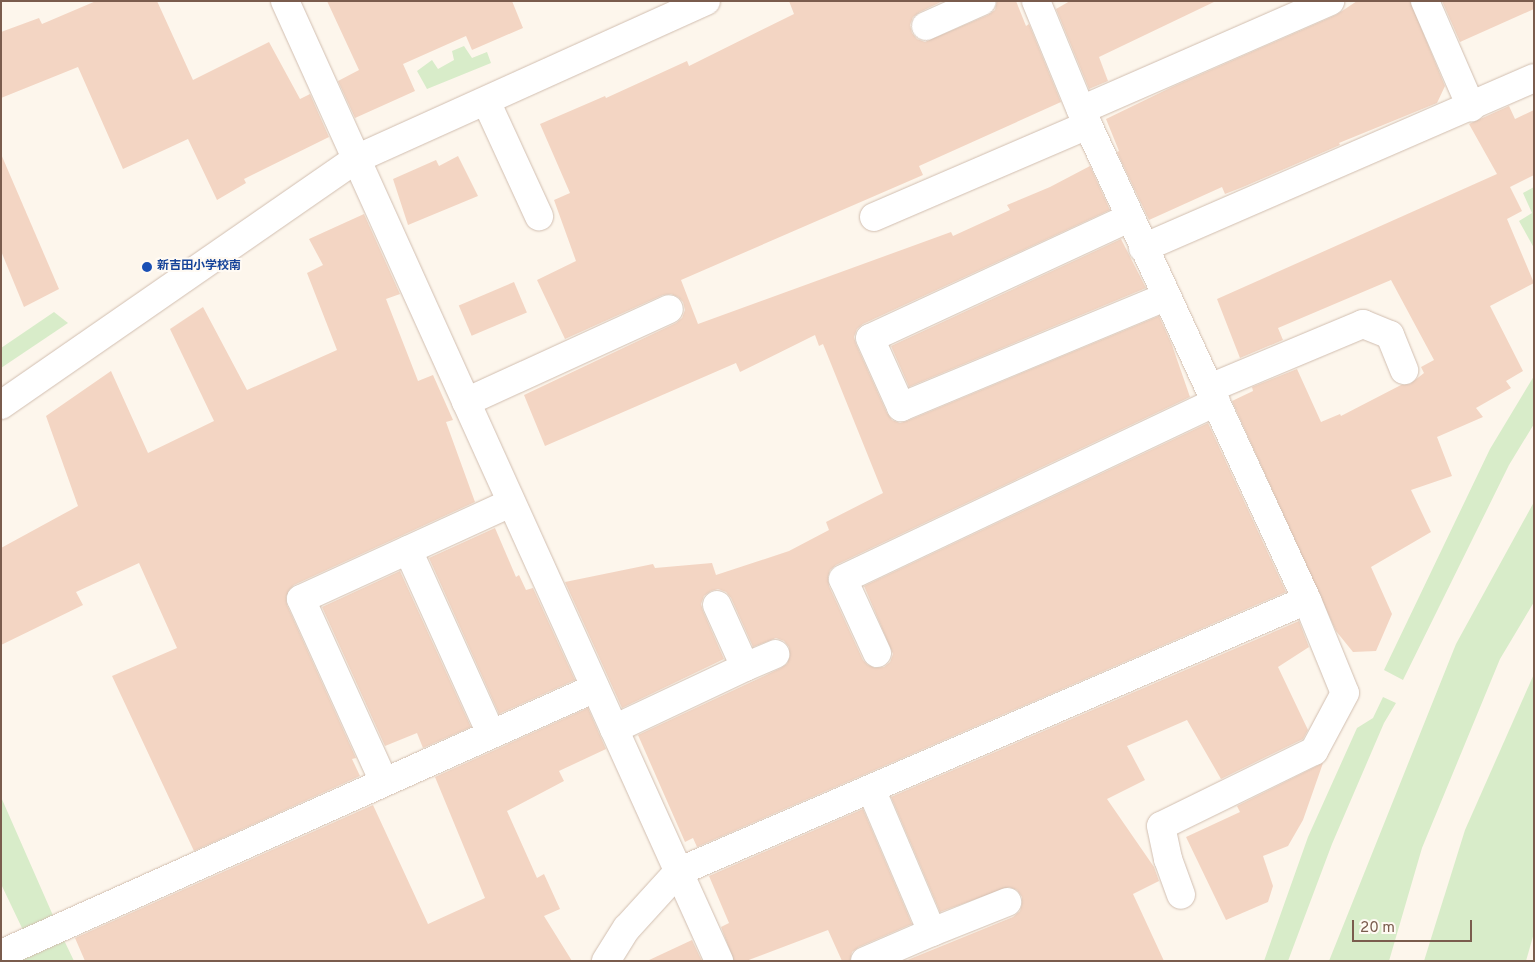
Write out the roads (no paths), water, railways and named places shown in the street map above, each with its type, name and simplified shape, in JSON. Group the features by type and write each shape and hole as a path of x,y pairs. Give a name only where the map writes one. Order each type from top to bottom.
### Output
{"street":[{"path":"285,1 719,961"},
{"path":"926,26 982,1"},
{"path":"1036,1 1084,118 1165,297 1213,395 1307,600 1345,693 1314,752 1161,826 1168,859 1181,895"},
{"path":"874,217 1330,1"},
{"path":"1425,1 1471,106"},
{"path":"1,405 356,159 705,2"},
{"path":"1143,248 1534,78"},
{"path":"486,101 539,216"},
{"path":"1129,218 870,338 901,407 1165,297"},
{"path":"466,402 669,310"},
{"path":"877,653 843,579 1213,395 1363,324 1390,335 1404,370"},
{"path":"384,782 301,599 511,503"},
{"path":"408,550 491,734"},
{"path":"606,961 627,928 678,872 1307,600"},
{"path":"717,606 745,667"},
{"path":"614,729 775,654"},
{"path":"1,954 595,688"},
{"path":"871,789 932,932"},
{"path":"865,961 1007,902"}],"place":[{"name":"新吉田小学校南","path":"147,267"}]}
